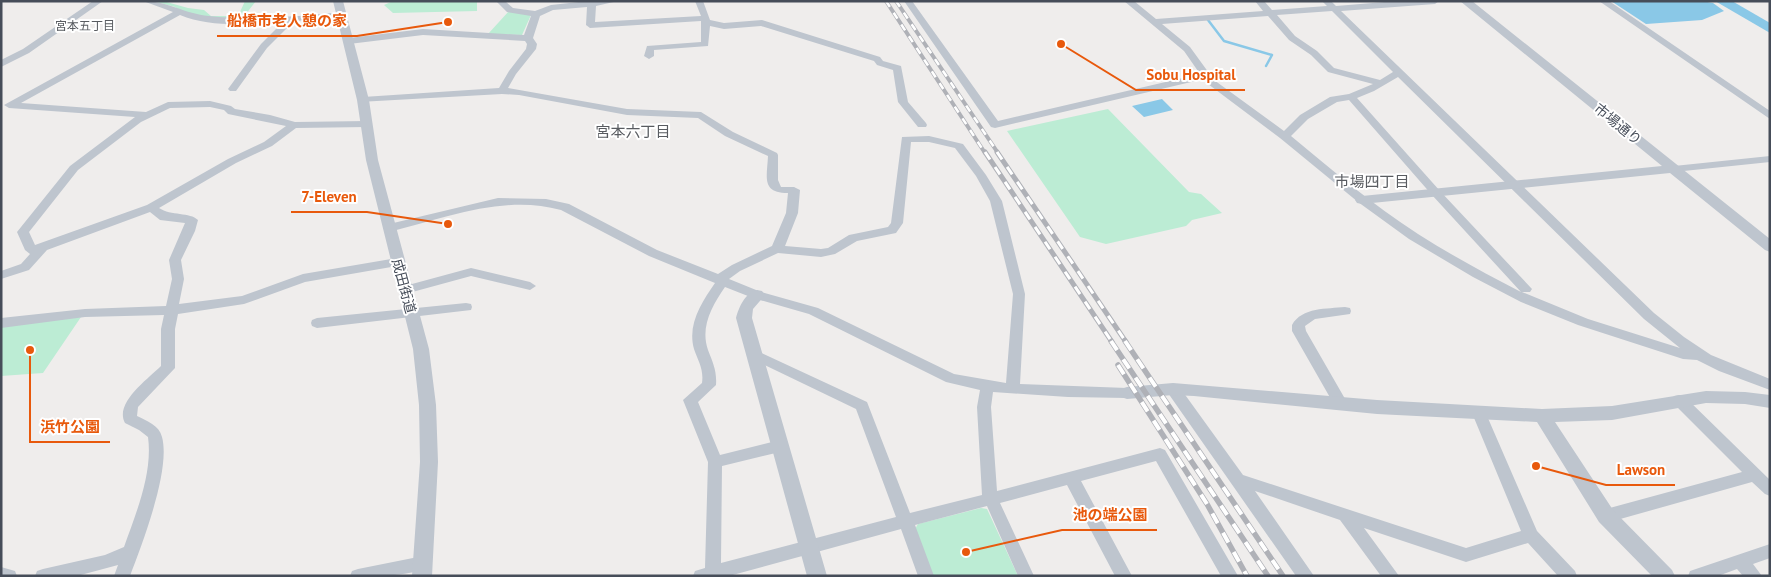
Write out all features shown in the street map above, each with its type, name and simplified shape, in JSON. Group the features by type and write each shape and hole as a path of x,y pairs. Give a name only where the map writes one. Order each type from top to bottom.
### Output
{"street":[{"path":"1,64 26,51 99,1"},
{"path":"147,1 172,8 178,13 192,16 240,20 292,18 341,8"},
{"path":"500,1 510,10 536,14 552,8 614,1"},
{"path":"650,56 650,48 705,44 706,20 699,1"},
{"path":"908,1 995,124 1207,75"},
{"path":"1128,1 1188,49 1219,88 1284,136 1362,200 1413,236 1524,299 1583,322 1683,354 1700,355"},
{"path":"1259,1 1292,38 1314,53 1331,70 1380,83"},
{"path":"1153,22 1270,13 1330,5 1435,1"},
{"name":"市場通り","path":"1466,1 1770,247"},
{"path":"1603,1 1770,116"},
{"path":"592,3 590,25 706,20 724,26 762,23 876,59 880,63 900,70 903,102 922,125"},
{"path":"1330,5 1649,316 1681,343 1700,355 1720,366 1770,385"},
{"name":"成田街道","path":"341,8 363,100 372,160 424,364 428,418 422,570"},
{"path":"6,106 178,13"},
{"path":"528,38 536,14"},
{"path":"233,89 264,46 292,18"},
{"path":"349,41 423,32 528,38"},
{"path":"502,91 512,73 531,49 532,44 528,38"},
{"path":"1284,136 1294,129 1304,117 1334,100 1351,97 1400,72"},
{"path":"363,100 502,91 519,92 627,112 701,115 729,134 773,155 772,180 776,190 794,190 792,213 786,231 776,249"},
{"path":"1351,97 1436,193 1526,289"},
{"path":"294,125 268,144 232,161 151,208 31,250 23,232 74,168 146,115 168,105 210,104 227,108 232,112 270,118 294,125 367,124"},
{"path":"6,106 146,115"},
{"path":"1013,389 1018,294 996,201 981,175 959,146 929,139 906,139 897,223 892,230 853,238 831,250 820,253 776,249 736,268 721,281 701,315 700,344 711,371 709,385 690,400 715,462 709,575 990,498 1160,454 1230,576"},
{"path":"1362,200 1770,159"},
{"path":"389,228 498,201 546,202 565,207 653,254 757,295 813,311 950,378 987,386 1068,392 1127,393 1171,389 1342,404 1542,416 1612,413 1678,400 1725,397 1770,402"},
{"path":"122,576 151,487 156,445 155,435 149,429 130,419 129,412 132,404 168,368 168,329 178,279 175,260 189,231 192,220 164,217 151,208"},
{"path":"1,275 25,267 43,247"},
{"path":"1,323 85,313 171,310 244,300 303,278 397,262"},
{"path":"405,290 471,272 530,286"},
{"path":"757,295 744,312 817,576"},
{"path":"317,322 466,306"},
{"path":"1342,404 1299,331 1298,325 1300,321 1309,317 1345,311"},
{"path":"755,355 862,406 926,576"},
{"path":"987,386 984,407 990,498 1026,576"},
{"path":"1171,389 1230,472 1239,480 1306,576"},
{"path":"1678,400 1770,490"},
{"path":"1479,412 1531,535 1568,576"},
{"path":"1542,416 1606,516 1665,576"},
{"path":"715,462 780,446"},
{"path":"1606,516 1754,475"},
{"path":"1071,478 1124,576"},
{"path":"1239,480 1466,555 1531,535"},
{"path":"1345,516 1392,576"},
{"path":"1696,576 1770,551"},
{"path":"43,576 106,562 131,552"},
{"path":"1739,561 1754,576"},
{"path":"358,576 422,570"},
{"path":"1,574 9,576"}],"green space":[{"path":"153,1 163,1 204,10 211,16 235,16 240,12 245,1 256,1 242,19 194,16 182,12 175,7"},
{"path":"393,1 477,1 477,11 393,13 384,5"},
{"path":"509,11 531,15 522,35 488,34"},
{"path":"1108,109 1189,192 1201,194 1222,213 1192,220 1186,226 1106,244 1080,237 1007,131"},
{"path":"81,317 43,373 1,376 1,326"},
{"path":"981,508 987,509 1018,576 933,576 915,529 918,524"}],"water":[{"path":"1611,1 1702,1 1713,3 1724,11 1702,20 1646,24"},
{"path":"1162,99 1173,110 1144,117 1132,106"}],"waterway":[{"path":"1722,1 1770,29"},
{"path":"1208,20 1224,41 1272,55 1266,66"}],"railway":[{"path":"886,1 985,153"},
{"path":"896,1 998,153"},
{"path":"985,152 1112,342"},
{"path":"997,152 1126,342"},
{"path":"1111,341 1268,576"},
{"path":"1125,341 1283,576"},
{"path":"1118,365 1207,504 1247,576"}],"place":[{"name":"船橋市老人憩の家","path":"448,22"},
{"name":"Sobu Hospital","path":"1061,44"},
{"name":"7-Eleven","path":"448,224"},
{"name":"浜竹公園","path":"30,350"},
{"name":"Lawson","path":"1536,466"},
{"name":"池の端公園","path":"966,552"}],"district":[{"name":"宮本五丁目","path":"85,26"},
{"name":"宮本六丁目","path":"633,132"},
{"name":"市場四丁目","path":"1372,182"}]}
